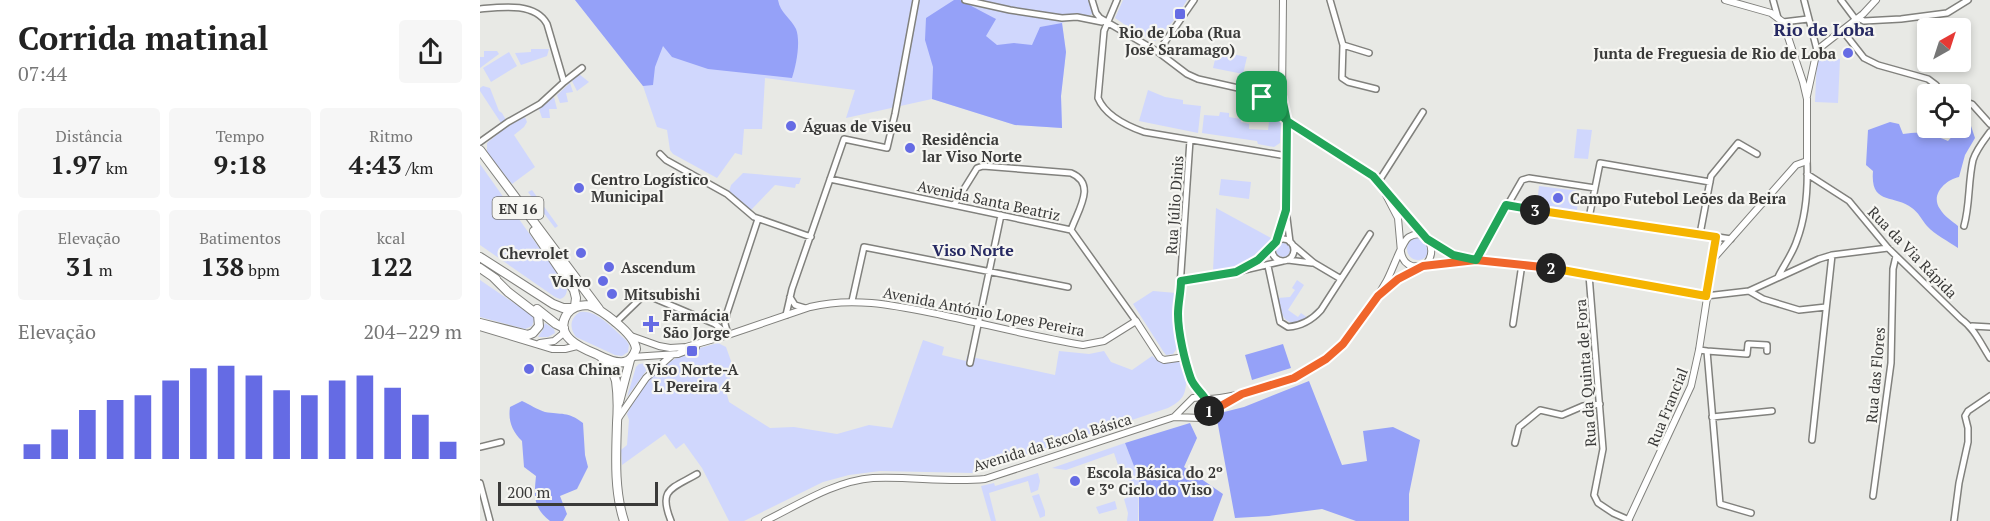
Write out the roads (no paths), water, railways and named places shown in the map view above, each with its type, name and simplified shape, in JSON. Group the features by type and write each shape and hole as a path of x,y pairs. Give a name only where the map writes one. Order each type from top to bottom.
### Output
{"main road":[{"name":"EN 16","path":"482,153 574,290 576,298 574,307"},
{"name":"EN 16","path":"482,153 599,309 630,336"},
{"path":"480,257 553,304 563,308 588,305 599,309"},
{"path":"480,268 565,330 577,346 618,363 631,358"},
{"path":"480,326 528,335 539,326 538,315 493,277"},
{"path":"565,330 566,316 574,307"},
{"path":"624,521 618,492 617,420 619,403 636,346 630,336"},
{"path":"600,356 614,376 619,403"}],"street":[{"path":"509,0 510,8"},
{"path":"786,315 790,297 844,139 887,148 916,0"},
{"path":"965,0 1010,10 1106,22"},
{"path":"1092,0 1096,13 1106,22 1158,52 1198,79 1247,90 1262,97 1277,100 1282,98"},
{"path":"1117,0 1106,22 1102,40 1098,98 1107,111 1136,129 1287,156"},
{"path":"1158,52 1194,0"},
{"path":"1181,281 1268,266 1293,255 1286,210 1287,121 1282,98 1282,0"},
{"path":"1330,0 1343,45 1342,78 1348,82 1377,89"},
{"path":"1725,0 1766,11 1780,20 1808,19"},
{"path":"1773,0 1807,82"},
{"path":"1777,279 1796,243 1801,228 1808,174 1807,82 1817,50 1804,0"},
{"path":"1841,0 1857,19 1864,21 1947,13 1968,0"},
{"path":"1817,50 1857,19 1876,0"},
{"path":"480,9 529,10 544,20 564,82"},
{"path":"1842,30 1864,58 1878,65 1929,79 1935,84"},
{"path":"1343,45 1369,53"},
{"path":"480,142 508,122 540,104 582,68"},
{"path":"1262,97 1287,121 1366,170 1380,182 1432,248 1432,253 1423,266"},
{"path":"1971,104 1990,124"},
{"path":"1380,182 1423,112"},
{"path":"1964,226 1968,212 1973,160 1990,132"},
{"name":"Rua Júlio Dinis","path":"1190,140 1178,316 1191,379 1204,398"},
{"path":"1700,234 1711,176 1738,143 1757,154"},
{"path":"660,154 666,160 727,194 754,217 811,237"},
{"path":"1713,259 1796,165 1807,161"},
{"path":"1589,218 1600,162 1710,182"},
{"path":"954,205 977,168 983,166 1071,173 1079,176 1085,184 1085,191 1071,230"},
{"name":"Rua da Via Rápida","path":"1808,174 1849,201 1888,248 1971,326 1973,333 1990,358"},
{"path":"1476,260 1522,180 1529,178 1595,189"},
{"name":"Avenida Santa Beatriz","path":"830,179 1071,230 1160,358 1164,360 1185,357"},
{"path":"1380,182 1398,218 1404,261 1413,266 1423,266 1476,260"},
{"path":"1506,205 1731,239"},
{"path":"1286,210 1274,244 1273,255 1277,260 1314,263"},
{"path":"970,363 1001,215"},
{"path":"728,335 725,324 758,219"},
{"path":"1268,266 1280,322 1288,327 1306,323 1313,319 1370,234"},
{"path":"1401,247 1403,242 1412,236 1422,236 1453,255 1476,260 1522,264 1706,296 1749,291 1832,255 1888,248"},
{"path":"1713,259 1716,237"},
{"path":"1236,272 1252,265 1281,239 1291,243 1314,263 1341,279"},
{"path":"852,301 864,247 1068,288"},
{"name":"Avenida da Escola Básica","path":"1174,417 1196,396 1223,398 1242,394 1294,378 1326,359 1343,344 1378,296 1394,268 1401,247"},
{"path":"1812,440 1832,255"},
{"name":"Rua das Flores","path":"1874,496 1891,363 1893,269 1896,256"},
{"name":"Rua Francial","path":"1628,520 1684,403 1703,350 1706,296 1713,259"},
{"path":"1514,324 1522,264"},
{"name":"Avenida da Escola Básica","path":"1378,296 1398,279 1423,266"},
{"name":"Rua da Quinta de Fora","path":"1589,275 1603,456 1594,495 1595,500 1628,520"},
{"path":"1749,291 1763,299 1799,310 1826,307"},
{"path":"615,323 642,297 649,296 715,324 728,335"},
{"path":"790,297 795,305 805,309"},
{"name":"Avenida António Lopes Pereira","path":"630,336 669,348 686,347 823,304 852,301 886,304 1083,345 1104,341 1136,321"},
{"path":"480,326 552,349 577,346"},
{"path":"1971,326 1990,327"},
{"path":"536,343 554,341 565,330"},
{"name":"Avenida António Lopes Pereira","path":"631,358 678,354 719,337"},
{"path":"1751,513 1720,504 1703,350 1747,354 1748,344 1767,345 1767,351"},
{"path":"617,420 651,371 672,355"},
{"name":"Rua Júlio Dinis","path":"1189,401 1191,379"},
{"name":"Avenida da Escola Básica","path":"765,521 824,492 851,482 872,478 964,481 985,479 1174,417 1201,418 1242,394"},
{"path":"1954,521 1968,442 1965,416 1968,411 1990,396"},
{"path":"1204,398 1209,408 1207,414"},
{"path":"1189,401 1189,413 1194,418"},
{"path":"1515,443 1519,427 1540,410 1562,415 1582,406 1600,404"},
{"path":"1712,417 1772,411"},
{"path":"480,447 501,442"},
{"path":"671,521 664,500 666,495 673,488 697,474"},
{"path":"480,483 490,521"}],"place":[{"name":"Rio de Loba (Rua José Saramago)","path":"1180,14"},
{"name":"Junta de Freguesia de Rio de Loba","path":"1848,53"},
{"name":"Águas de Viseu","path":"791,126"},
{"name":"Residência lar Viso Norte","path":"910,148"},
{"name":"Centro Logístico Municipal","path":"579,188"},
{"name":"Campo Futebol Leões da Beira","path":"1558,198"},
{"name":"Chevrolet","path":"581,253"},
{"name":"Ascendum","path":"609,267"},
{"name":"Volvo","path":"603,281"},
{"name":"Mitsubishi","path":"612,294"},
{"name":"Farmácia São Jorge","path":"651,324"},
{"name":"Viso Norte-A L Pereira 4","path":"692,351"},
{"name":"Casa China","path":"529,369"},
{"name":"Escola Básica do 2º e 3º Ciclo do Viso","path":"1075,481"}],"district":[{"name":"Rio de Loba","path":"1824,29"},
{"name":"Viso Norte","path":"973,250"}]}
